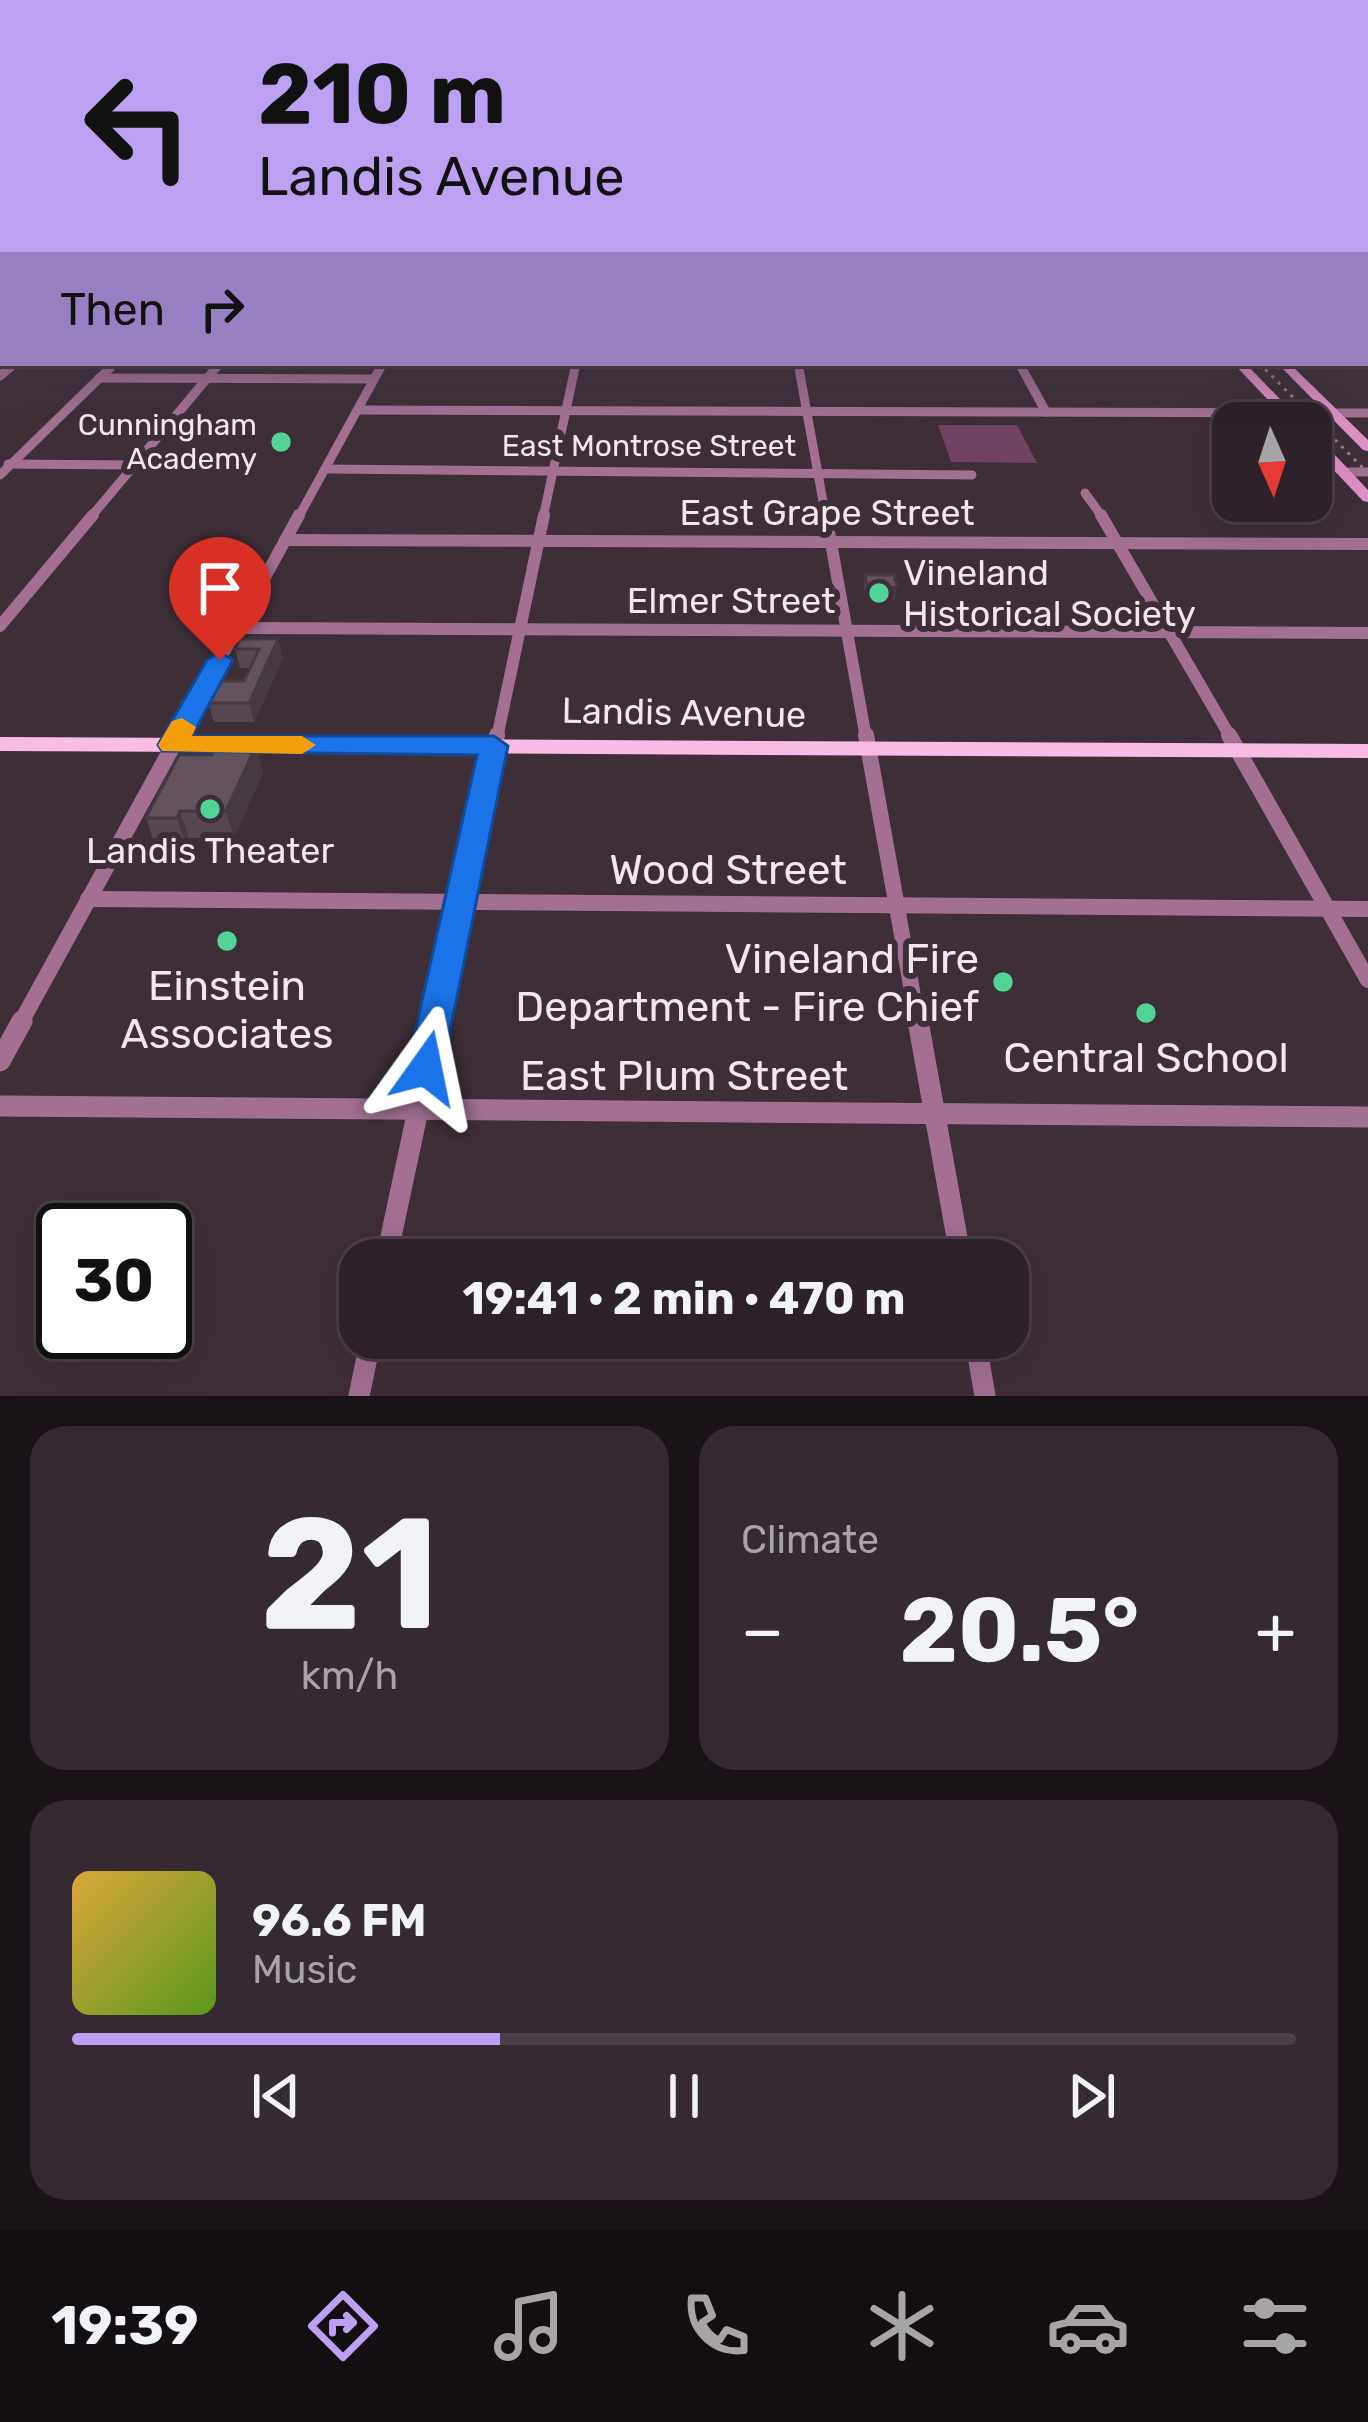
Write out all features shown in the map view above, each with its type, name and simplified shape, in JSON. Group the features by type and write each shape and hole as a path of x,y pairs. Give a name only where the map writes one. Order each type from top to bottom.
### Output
{"main road":[{"path":"1242,366 1282,402"},
{"path":"1285,366 1368,447"},
{"path":"1332,460 1368,498"},
{"name":"Landis Avenue","path":"0,744 1368,751"}],"street":[{"path":"0,475 6,464 112,366"},
{"path":"0,626 218,366"},
{"path":"0,1061 381,366"},
{"path":"390,1239 575,366"},
{"path":"799,366 957,1239"},
{"path":"1021,366 1046,412"},
{"path":"99,378 374,379"},
{"path":"358,410 1212,415"},
{"path":"1334,413 1368,413"},
{"path":"6,464 135,465"},
{"name":"East Montrose Street","path":"326,469 972,475"},
{"path":"1344,472 1368,472"},
{"path":"1085,493 1120,543 1368,980"},
{"name":"East Grape Street","path":"285,540 1368,544"},
{"name":"Elmer Street","path":"238,628 1368,633"},
{"name":"Wood Street","path":"88,899 1368,909"},
{"name":"East Plum Street","path":"0,1106 1368,1117"},
{"path":"359,1396 366,1359"},
{"path":"979,1359 985,1396"}],"shaded area":[{"path":"938,425 1017,425 1037,463 951,462"}],"building":[{"path":"865,575 894,575 897,587 868,590"},
{"path":"240,639 278,639 249,703 208,703 219,681 244,681 259,649 235,649"},
{"path":"216,746 256,746 226,811 180,811 177,818 146,818 179,755 212,755"}],"railway":[{"path":"1262,366 1368,473"}],"slow traffic":[{"path":"182,727 172,745 302,745"}],"place":[{"name":"Cunningham Academy","path":"281,442"},
{"name":"Vineland Historical Society","path":"879,593"},
{"name":"Landis Theater","path":"210,809"},
{"name":"Einstein Associates","path":"227,941"},
{"name":"Vineland Fire Department - Fire Chief","path":"1003,982"},
{"name":"Central School","path":"1146,1013"}],"route":[{"path":"220,660 172,745 494,746 426,1068"}]}
